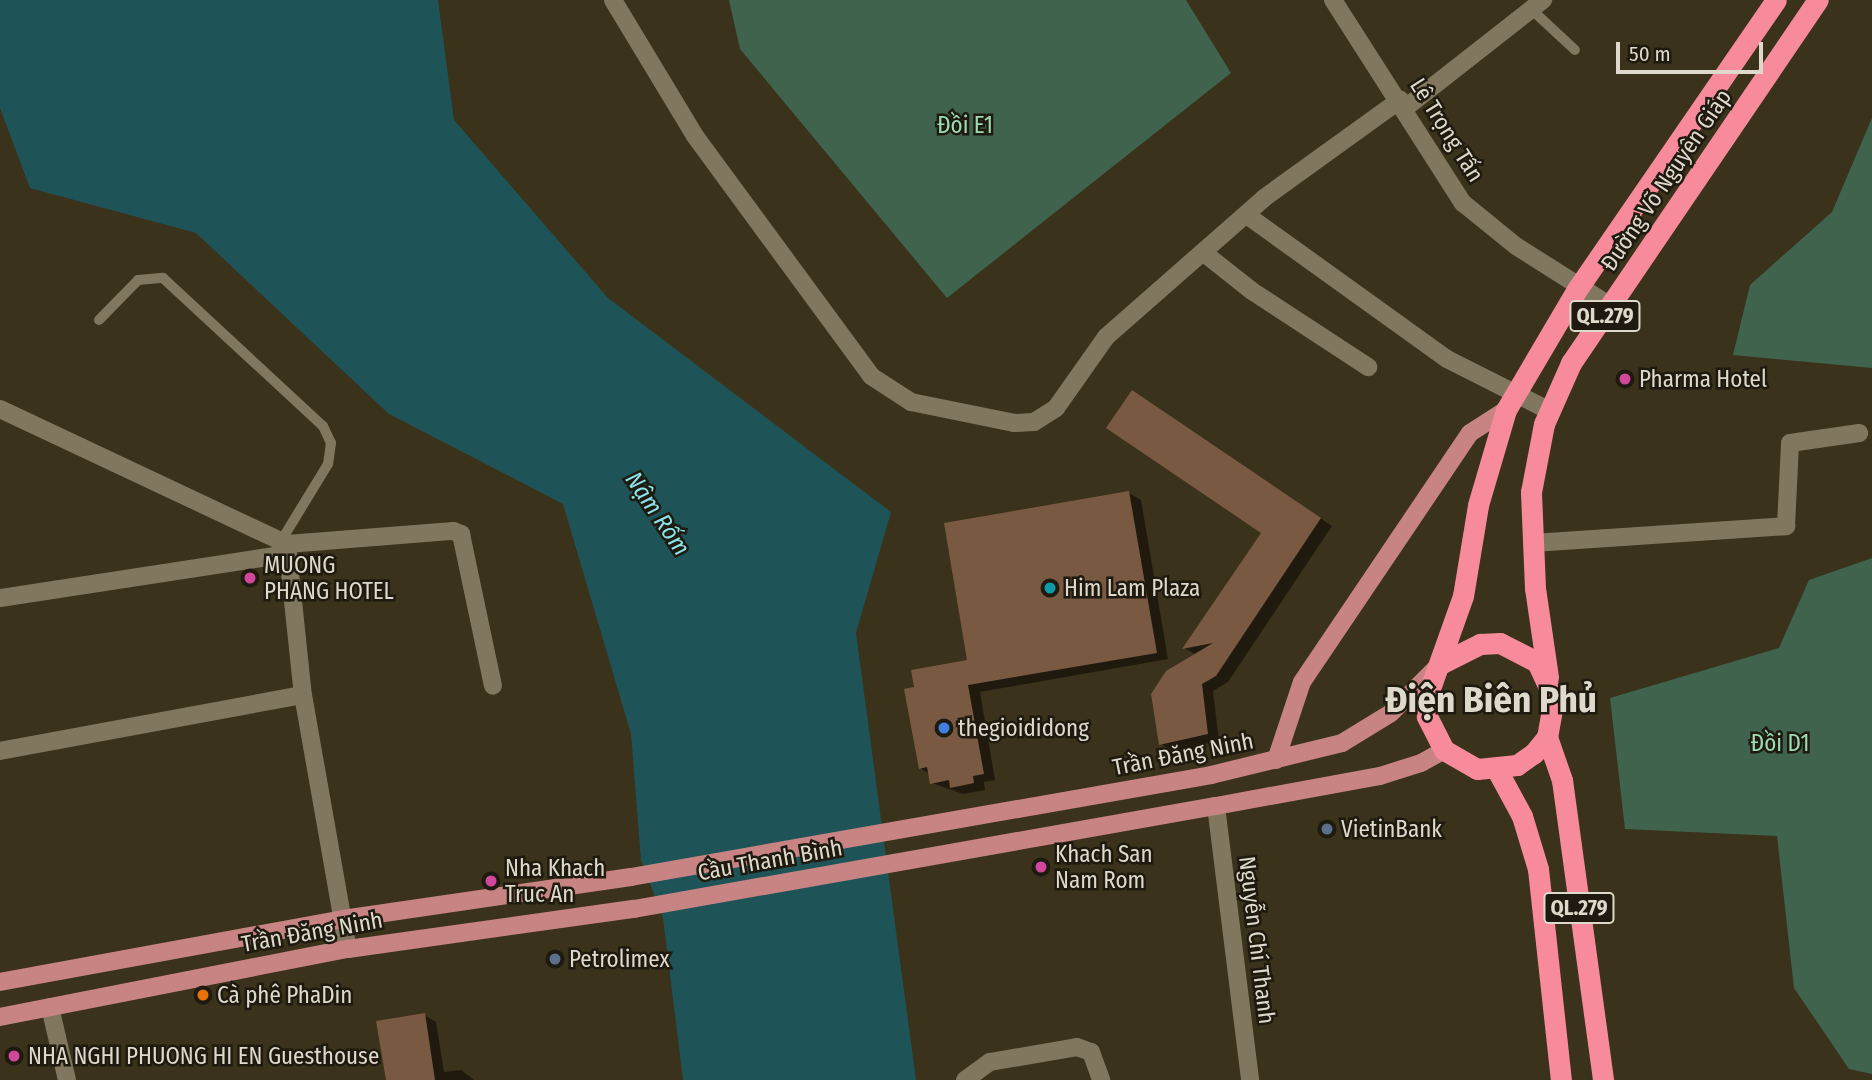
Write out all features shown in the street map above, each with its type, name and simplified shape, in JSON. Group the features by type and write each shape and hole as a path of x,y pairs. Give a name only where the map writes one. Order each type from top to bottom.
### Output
{"highway":[{"name":"Đường Võ Nguyên Giáp","path":"1440,664 1463,596 1478,505 1509,402 1578,288 1776,0"},
{"name":"Đường Võ Nguyên Giáp","path":"1548,679 1533,543 1531,492 1550,411 1571,363 1612,307 1818,0"},
{"path":"1440,664 1480,643 1500,643 1536,662 1548,679"},
{"name":"QL.279","path":"1440,664 1427,697 1427,716 1444,750"},
{"name":"QL.279","path":"1548,679 1553,719 1546,737 1562,780 1604,1080"},
{"path":"1444,750 1477,769 1497,770 1534,753 1546,737"},
{"name":"QL.279","path":"1497,770 1522,816 1538,869 1561,1080"}],"main road":[{"path":"1276,760 1302,682 1470,433 1509,402"},
{"name":"Trần Đăng Ninh","path":"907,829 1211,775 1342,743 1391,713 1440,664"},
{"path":"1211,775 1216,806 1380,776 1421,763 1444,750"},
{"name":"Cầu Thanh Bình","path":"634,909 1216,806"},
{"name":"Cầu Thanh Bình","path":"631,877 907,829"},
{"name":"Trần Đăng Ninh","path":"0,982 343,919 631,877"},
{"name":"Trần Đăng Ninh","path":"0,1017 348,949 634,909"}],"street":[{"path":"613,0 695,136 845,346 871,376 911,402 960,414 1034,422 1056,408 1106,337 1248,216 1264,198 1402,104 1537,5"},
{"name":"Lê Trọng Tấn","path":"1332,0 1402,104 1463,203 1578,288 1612,307"},
{"path":"1248,216 1509,402 1550,411"},
{"path":"1203,253 1252,291 1368,367"},
{"path":"0,409 285,546"},
{"path":"1533,543 1786,526 1790,443 1859,433"},
{"path":"0,598 285,546 453,531 461,534 494,686"},
{"path":"285,546 303,695 348,949"},
{"path":"0,751 303,695"},
{"name":"Nguyễn Chí Thanh","path":"1216,806 1250,1080"},
{"path":"50,1007 67,1080"},
{"path":"965,1080 989,1062 1077,1047 1091,1052 1101,1080"}],"lane":[{"path":"1537,5 1575,50"},
{"path":"99,320 138,280 163,278 323,426 331,443 328,464 285,546"}],"green space":[{"name":"Đồi E1","path":"729,0 1186,0 1231,73 947,298 740,49"},
{"path":"1872,118 1872,368 1733,355 1750,285 1832,212"},
{"name":"Đồi D1","path":"1872,558 1872,1074 1849,1069 1794,988 1777,836 1625,829 1610,698 1779,648 1809,580"}],"water":[{"name":"Nậm Rốm","path":"0,0 438,0 454,120 608,298 891,512 856,633 916,1080 683,1080 663,918 641,860 631,734 563,504 389,414 196,233 30,188 0,108"}],"building":[{"path":"1132,390 1321,518 1216,676 1202,684 1208,734 1159,745 1151,694 1166,671 1213,643 1182,649 1261,533 1106,428"},
{"name":"Him Lam Plaza","path":"1129,491 1157,653 968,685 984,774 973,776 974,783 950,788 949,780 930,784 927,767 919,769 904,689 914,687 911,670 967,660 944,523"},
{"path":"425,1013 435,1080 386,1080 376,1021"}],"place":[{"name":"Pharma Hotel","path":"1625,379"},
{"name":"MUONG PHANG HOTEL","path":"250,578"},
{"name":"Him Lam Plaza","path":"1050,588"},
{"name":"thegioididong","path":"944,728"},
{"name":"VietinBank","path":"1327,829"},
{"name":"Khach San Nam Rom","path":"1041,867"},
{"name":"Nha Khach Truc An","path":"491,881"},
{"name":"Petrolimex","path":"555,959"},
{"name":"Cà phê PhaDin","path":"203,995"},
{"name":"NHA NGHI PHUONG HI EN Guesthouse","path":"14,1056"}],"district":[{"name":"Điện Biên Phủ","path":"1491,700"}]}
